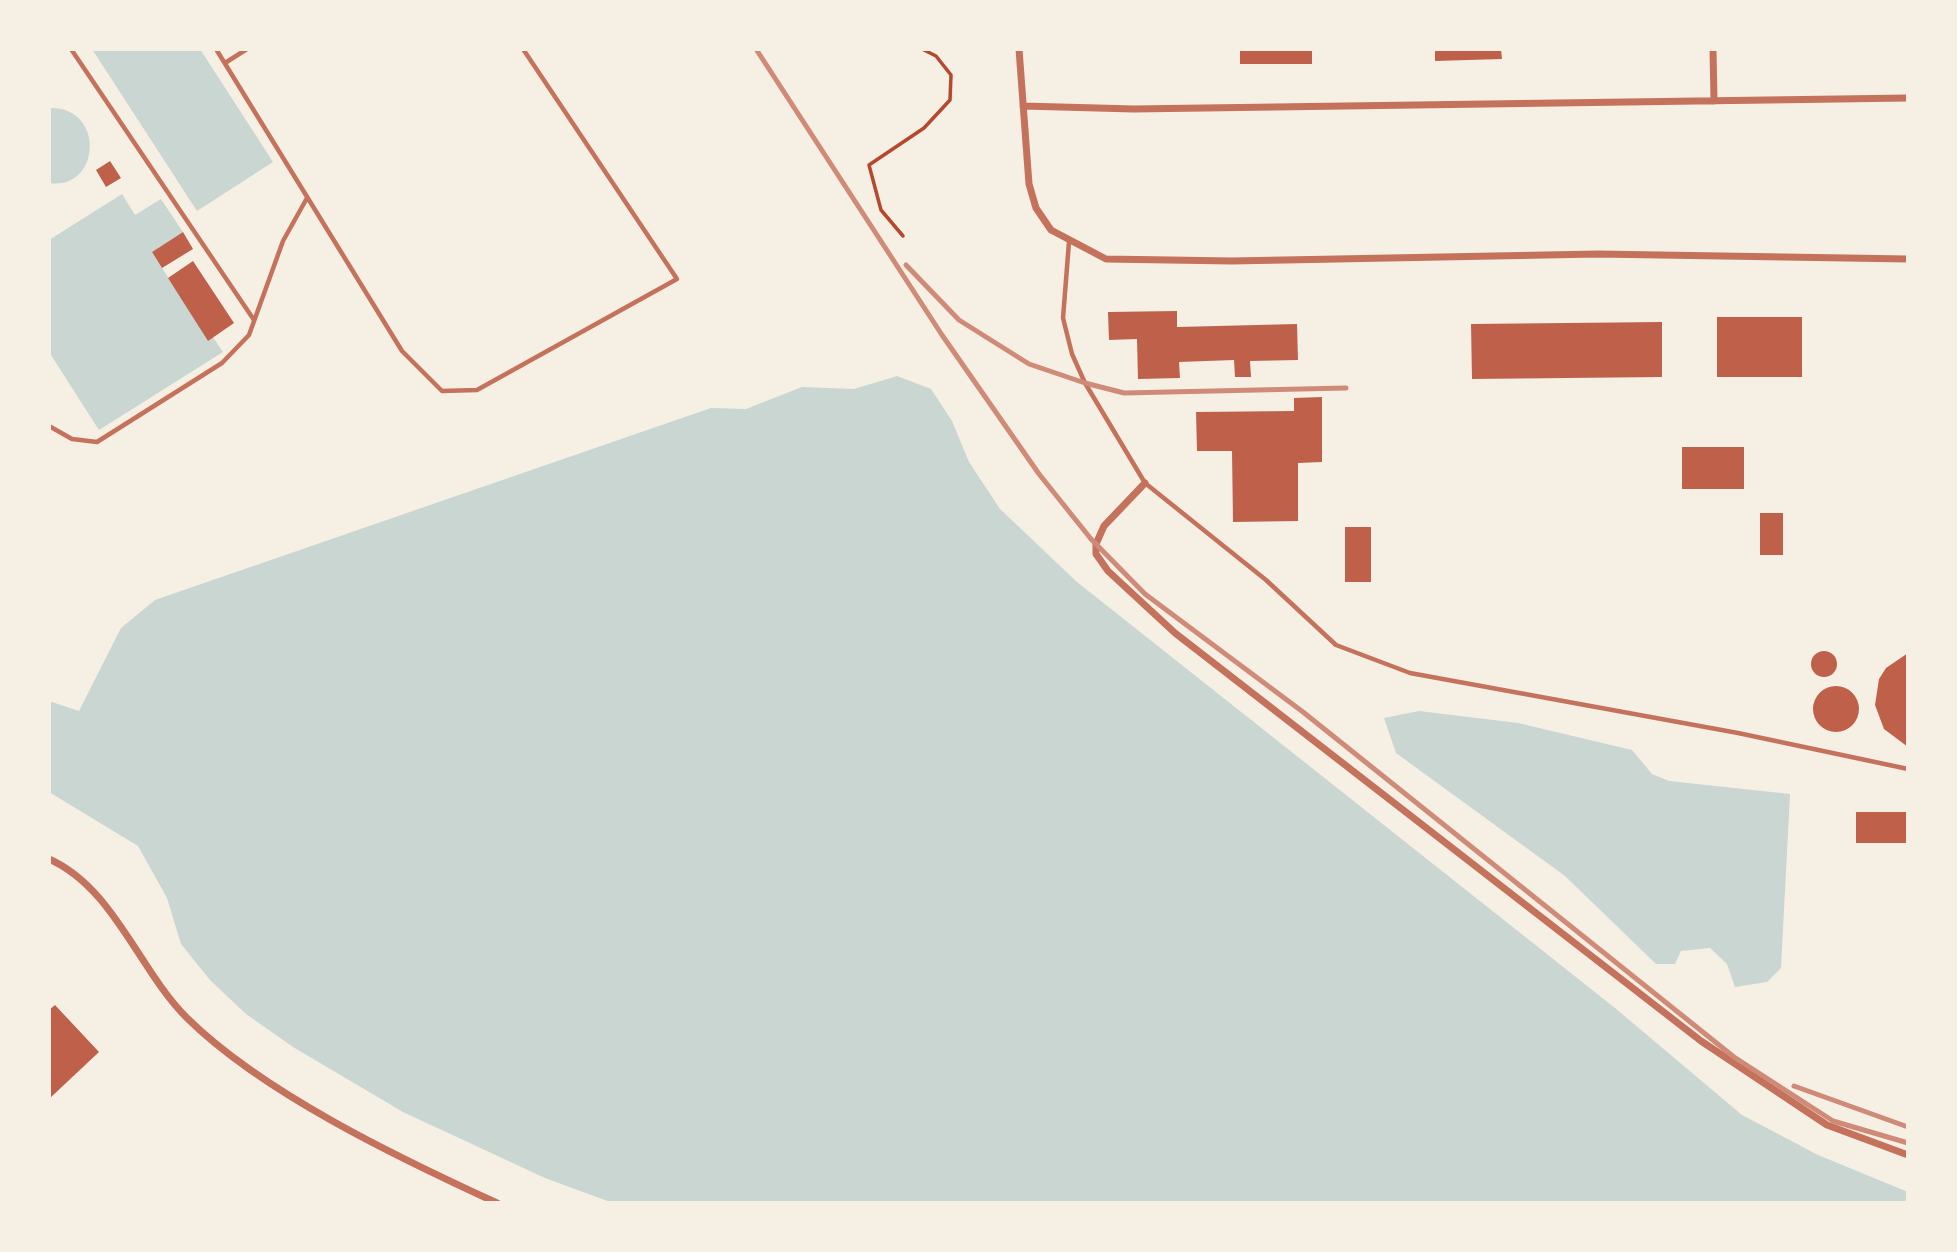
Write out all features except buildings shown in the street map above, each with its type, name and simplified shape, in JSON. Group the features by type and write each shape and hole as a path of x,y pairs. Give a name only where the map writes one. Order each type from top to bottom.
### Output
{"street":[{"path":"1019,49 1029,184 1036,208 1051,230 1069,242 1107,259 1232,261 1598,254 1908,259"},
{"path":"1713,49 1714,101"},
{"path":"1023,106 1134,109 1908,98"},
{"path":"1145,483 1104,526 1096,544 1096,554 1108,571 1175,632 1701,1041 1827,1125 1908,1155"},
{"path":"49,859 68,868 95,891 163,989 187,1018 258,1074 330,1118 497,1203"}],"lane":[{"path":"71,49 255,321"},
{"path":"216,49 402,351 442,391 477,390 677,279 523,49"},
{"path":"225,63 247,49"},
{"path":"49,426 72,439 97,442 222,363 249,335 284,241 308,197"},
{"path":"1069,242 1063,317 1072,354 1085,383 1145,483 1266,580 1336,645 1380,664 1410,673 1738,733 1908,769"}],"path":[{"path":"903,236 881,210 869,165 924,128 950,100 951,75 936,56 922,49"}],"shaded area":[{"path":"92,49 200,49 273,162 197,211"},
{"path":"49,108 67,111 80,120 88,133 90,148 87,162 79,174 66,182 49,183"},
{"path":"122,194 135,215 161,199 183,232 152,252 208,340 213,337 223,352 99,430 49,352 49,240"},
{"path":"897,376 931,389 952,421 969,462 1000,509 1077,582 1615,1008 1742,1115 1818,1155 1908,1192 1908,1203 613,1203 545,1178 403,1112 293,1047 246,1014 210,980 181,944 167,898 138,846 49,792 49,701 79,711 121,628 155,600 711,408 746,409 802,387 854,389"},
{"path":"1419,711 1518,723 1632,750 1652,774 1669,781 1790,794 1781,968 1767,982 1735,987 1727,964 1710,948 1681,951 1675,964 1656,964 1565,876 1396,753 1384,718"}],"railway":[{"path":"756,49 942,335 1039,474 1091,539 1145,594 1303,712 1734,1057 1833,1121 1908,1143"},
{"path":"906,265 959,320 1029,364 1085,383 1124,393 1346,388"},
{"path":"1794,1086 1908,1127"}]}
